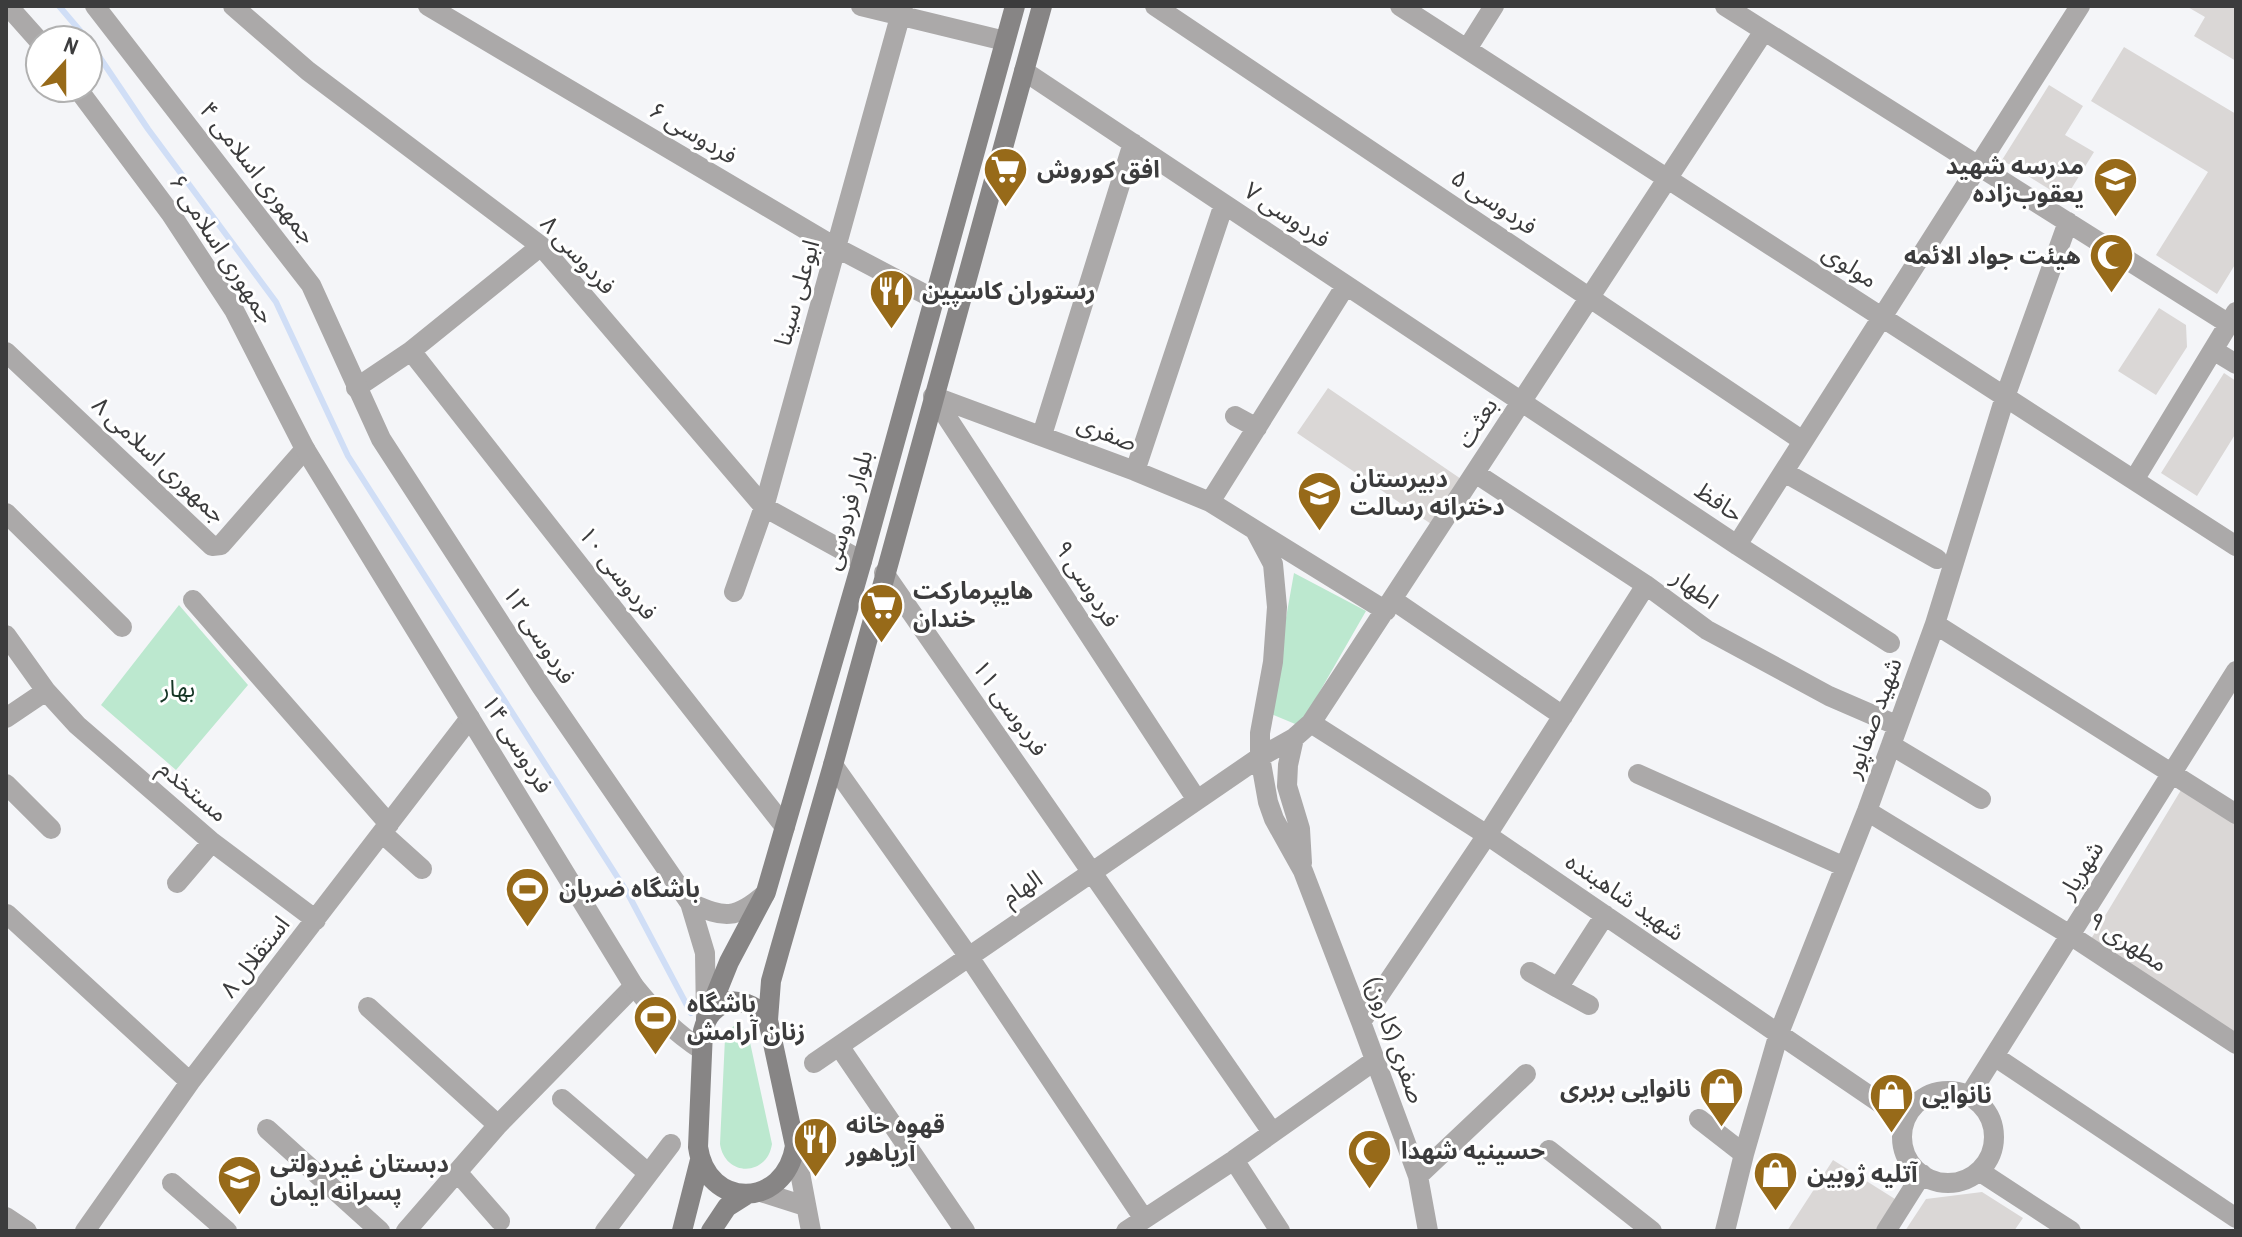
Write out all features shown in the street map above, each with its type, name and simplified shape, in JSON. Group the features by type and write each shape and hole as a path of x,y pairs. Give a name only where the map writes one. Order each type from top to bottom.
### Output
{"main road":[{"name":"بلوار فردوسی","path":"700,1160 702,1050 706,1019 729,962 766,892 862,561 1015,6"},
{"path":"711,1231 727,1207 775,1185 786,1175 793,1161 795,1146 768,1020 771,981 1042,6"},
{"path":"706,1019 716,1008 729,1001 745,1001 758,1008 768,1020"},
{"path":"700,1160 707,1174 718,1185 731,1192 754,1193"},
{"path":"682,1231 700,1160"}],"street":[{"path":"8,6 24,24"},
{"name":"جمهوری اسلامی ۴","path":"95,6 311,285 356,388"},
{"name":"فردوسی ۸","path":"233,6 308,71 541,246 764,507 862,561"},
{"name":"فردوسی ۶","path":"428,6 837,248 934,299"},
{"path":"861,6 902,11 1005,41"},
{"name":"فردوسی ۵","path":"1155,6 1803,441"},
{"name":"مولوی","path":"1400,6 2236,546"},
{"path":"1467,49 1494,6"},
{"path":"1725,6 2068,222 2232,318 2134,480"},
{"path":"1737,545 1979,166 2072,9"},
{"name":"ابوعلی سینا","path":"734,592 764,507 902,11"},
{"name":"بعثت","path":"1294,738 1311,723 1331,695 1764,31"},
{"name":"فردوسی ۷","path":"1024,71 1522,402"},
{"name":"جمهوری اسلامی ۶","path":"89,104 171,214 234,310 305,449"},
{"path":"1042,435 1133,143"},
{"path":"1135,471 1224,204"},
{"name":"شهید صفاپور","path":"1725,1231 1779,1033 1867,811 1935,624 2005,397 2068,222"},
{"path":"356,388 411,351 541,246"},
{"path":"1210,502 1346,285"},
{"path":"2213,350 2236,364"},
{"name":"فردوسی ۱۰","path":"411,351 785,827"},
{"name":"جمهوری اسلامی ۸","path":"6,352 212,546 221,545 305,449"},
{"name":"فردوسی ۱۲","path":"356,388 381,439 507,634 690,903 705,953 706,1019"},
{"name":"صفری","path":"933,396 1042,435 1210,502 1303,560 1389,605 1563,716"},
{"name":"فردوسی ۹","path":"933,396 1197,800"},
{"name":"حافظ","path":"1522,402 1890,643"},
{"path":"1235,416 1257,428"},
{"name":"فردوسی ۱۴","path":"305,449 634,986 678,1035 702,1050"},
{"path":"1784,472 1937,559"},
{"name":"اطهار","path":"1475,473 1646,585 1707,630 1894,735 1981,799"},
{"path":"6,513 122,627"},
{"path":"1256,532 1273,564 1277,607 1273,662 1260,733 1260,757 1274,819 1303,871"},
{"path":"1274,576 1303,560"},
{"name":"فردوسی ۱۱","path":"884,573 1272,1132"},
{"path":"1361,1022 1487,835 1646,585"},
{"path":"193,600 422,869"},
{"path":"1935,624 2236,814"},
{"name":"مستخدم","path":"6,635 46,691 77,725 212,842 316,920"},
{"name":"شهریار","path":"1969,1096 2236,671"},
{"path":"6,718 46,691"},
{"name":"استقلال ۸","path":"85,1231 190,1082 470,718"},
{"name":"شهید شاهبنده","path":"1311,723 1487,835 1905,1120"},
{"path":"1294,738 1287,786 1300,829 1303,871"},
{"name":"الهام","path":"814,1063 1260,757 1294,738"},
{"path":"833,765 969,957 1144,1219"},
{"path":"1638,774 1845,867"},
{"path":"6,784 51,829"},
{"name":"مطهری ۹","path":"1867,811 2070,935 2236,1044"},
{"path":"177,883 212,842"},
{"name":"صفری (کارون)","path":"1303,871 1418,1176 1428,1231"},
{"path":"690,903 716,914 734,915 749,908 766,892"},
{"path":"7,914 190,1082"},
{"path":"1558,988 1605,915"},
{"path":"1530,972 1589,1005"},
{"path":"406,1231 498,1125 634,986"},
{"path":"368,1007 498,1125"},
{"path":"839,1046 965,1231"},
{"path":"1994,1056 2236,1218"},
{"path":"1126,1231 1234,1160 1374,1061"},
{"path":"1418,1176 1526,1074"},
{"path":"1952,1091 1969,1096 1987,1112 1994,1135 1992,1151 1979,1171 1963,1180 1951,1183 1933,1180 1909,1162 1903,1146 1905,1120 1920,1100 1935,1092 1952,1091"},
{"path":"562,1099 648,1173"},
{"path":"1699,1119 1744,1154"},
{"path":"267,1129 380,1231"},
{"path":"605,1231 671,1144"},
{"path":"795,1146 811,1231"},
{"path":"1549,1150 1652,1231"},
{"path":"1234,1160 1280,1231"},
{"path":"1979,1171 2071,1231"},
{"path":"458,1173 500,1221"},
{"path":"1886,1231 1922,1174"},
{"path":"172,1183 227,1231"},
{"path":"754,1193 805,1206"},
{"path":"6,1217 27,1231"}],"green space":[{"path":"1294,573 1366,611 1300,726 1269,713"},
{"name":"بهار","path":"179,605 248,685 176,770 101,705"},
{"path":"740,1026 748,1033 772,1144 769,1155 762,1163 746,1169 730,1163 723,1155 720,1144 725,1038 726,1032"}],"building":[{"path":"2186,6 2236,7 2236,61 2194,36 2205,17"},
{"path":"2124,47 2236,114 2236,263 2217,294 2156,255 2208,172 2091,101"},
{"path":"2049,85 2083,106 2065,135 2094,152 2065,199 2002,160"},
{"path":"2159,308 2186,325 2187,347 2156,395 2118,371"},
{"path":"2224,373 2236,381 2236,433 2197,496 2161,473"},
{"path":"1328,388 1464,481 1434,526 1297,433"},
{"path":"2181,790 2236,824 2236,1034 2091,939"},
{"path":"1833,1160 1895,1199 1875,1231 1787,1231"},
{"path":"1982,1192 2023,1218 2014,1231 1905,1231 1926,1199"}],"waterway":[{"path":"59,6 74,24"},
{"path":"104,64 148,129 276,302 348,456 627,892 691,1013"}],"place":[{"name":"افق کوروش","path":"1006,209"},
{"name":"مدرسه شهید یعقوب‌زاده","path":"2115,219"},
{"name":"هیئت جواد الائمه","path":"2112,295"},
{"name":"رستوران کاسپین","path":"891,330"},
{"name":"دبیرستان دخترانه رسالت","path":"1319,532"},
{"name":"هایپرمارکت خندان","path":"882,644"},
{"name":"باشگاه ضربان","path":"528,928"},
{"name":"باشگاه زنان آرامش","path":"656,1057"},
{"name":"نانوایی بربری","path":"1722,1128"},
{"name":"نانوایی","path":"1891,1134"},
{"name":"قهوه خانه آریاهور","path":"815,1178"},
{"name":"حسینیه شهدا","path":"1370,1190"},
{"name":"آتلیه ژوبین","path":"1776,1213"},
{"name":"دبستان غیردولتی پسرانه ایمان","path":"239,1217"}]}
